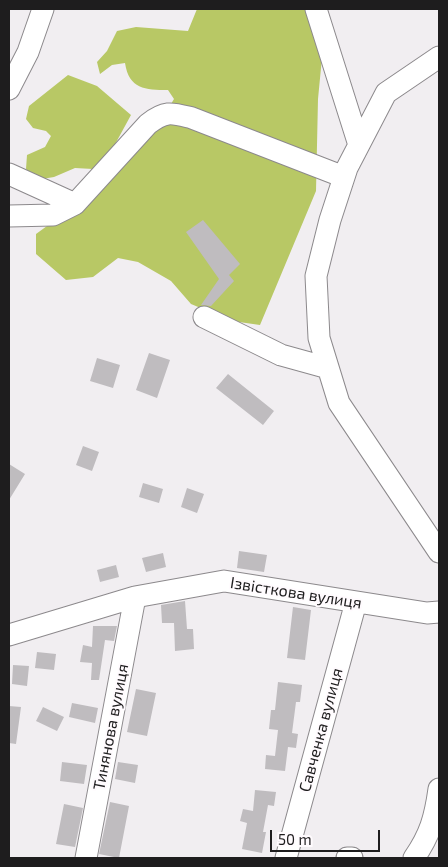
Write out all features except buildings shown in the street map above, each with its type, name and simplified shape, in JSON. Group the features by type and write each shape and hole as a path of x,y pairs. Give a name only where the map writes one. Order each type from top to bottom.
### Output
{"street":[{"path":"9,90 18,55 43,9"},
{"path":"316,9 359,145"},
{"path":"439,57 386,93 344,178 330,220 316,276 319,338 339,403 439,552"},
{"path":"9,216 53,215 75,204 148,124 159,115 172,113 192,118 344,178"},
{"path":"9,174 75,204"},
{"path":"204,317 281,355 328,368"},
{"name":"Iзвiсткова вулиця","path":"9,635 135,596 224,581 427,613 439,612"},
{"name":"Тинянова вулиця","path":"86,858 135,596"},
{"name":"Савченка вулиця","path":"286,858 356,602"},
{"path":"414,858 426,841 436,814 439,789"},
{"path":"347,858 352,858"}],"green space":[{"path":"197,9 317,9 324,37 318,99 316,191 260,325 232,321 191,304 171,281 138,262 118,258 93,277 66,280 36,254 36,234 58,218 154,132 174,99 168,90 145,88 134,83 127,72 125,63 112,65 100,74 97,62 107,51 117,31 136,27 188,31"},
{"path":"68,75 97,86 131,115 113,148 93,169 75,168 54,177 36,180 26,169 27,155 45,147 51,136 46,131 33,128 26,119 29,106"}]}
